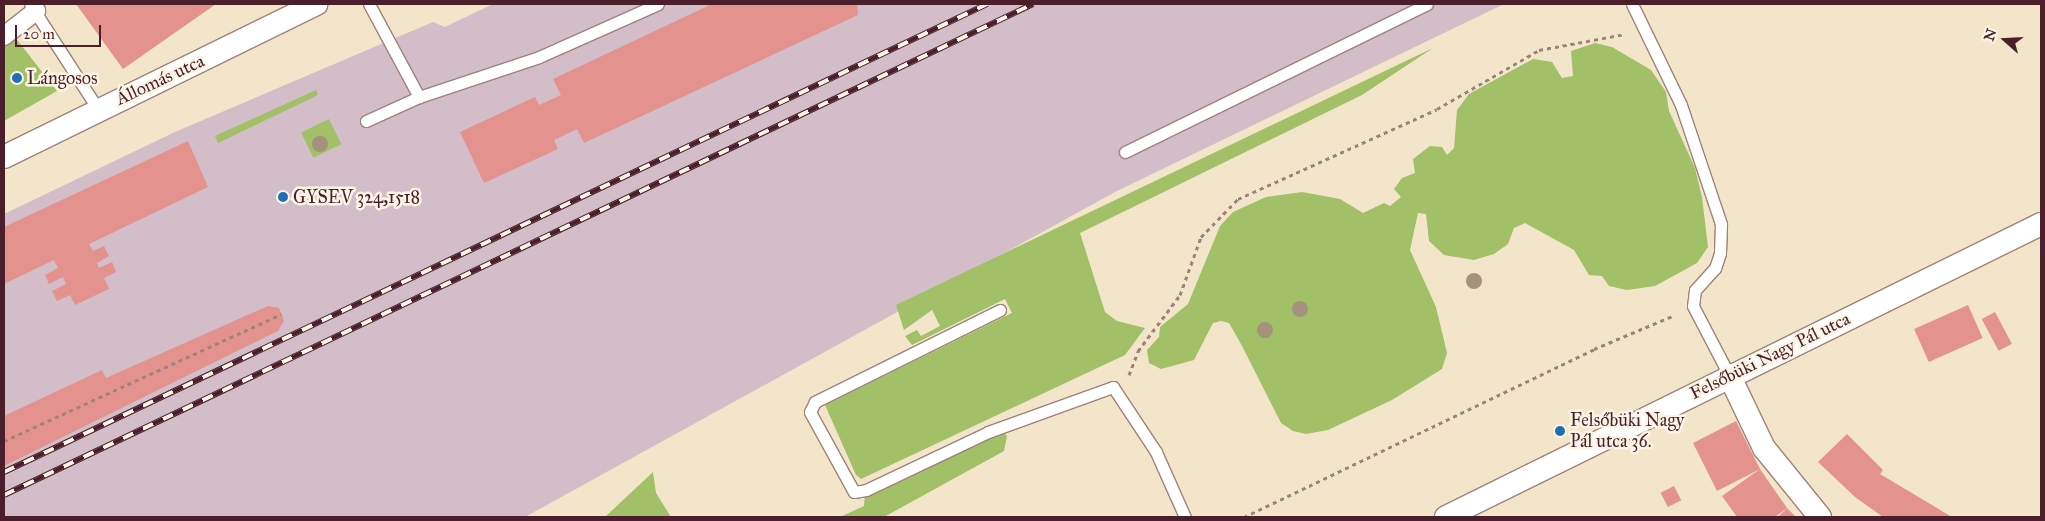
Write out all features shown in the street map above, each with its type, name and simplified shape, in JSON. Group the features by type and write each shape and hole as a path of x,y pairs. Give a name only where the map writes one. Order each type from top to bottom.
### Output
{"street":[{"name":"Állomás utca","path":"4,157 98,109 317,4"},
{"path":"4,36 33,8"},
{"name":"Felsőbüki Nagy Pál utca","path":"1446,517 1730,375 2041,224"},
{"path":"1730,375 1764,448 1820,517"}],"lane":[{"path":"369,4 419,97"},
{"path":"366,121 419,97 539,57 658,4"},
{"path":"1125,152 1427,4"},
{"path":"1632,4 1681,105 1721,224 1720,253 1715,268 1695,290 1693,306 1730,375"},
{"path":"33,8 98,109"},
{"path":"1000,310 815,402 810,412 854,492 866,490 988,432 1113,387 1156,452 1185,517"}],"path":[{"path":"1113,387 1135,367 1138,351 1180,295 1201,237 1238,199 1437,109 1505,65 1539,50 1633,33 1644,27"},
{"path":"1244,517 1594,349 1693,306"},
{"path":"4,441 281,314"}],"shaded area":[{"path":"493,4 1504,4 1115,192 525,517 4,517 4,214 175,132 433,22 445,27"}],"green space":[{"path":"4,23 57,91 4,121"},
{"path":"1595,43 1612,47 1651,70 1666,92 1669,111 1695,168 1702,197 1708,247 1697,263 1655,286 1627,290 1609,286 1602,276 1589,275 1574,250 1525,223 1514,228 1508,244 1494,254 1474,260 1444,255 1429,241 1426,214 1418,213 1410,250 1436,307 1447,353 1442,369 1392,400 1328,430 1306,434 1293,431 1281,423 1229,323 1221,321 1213,323 1194,360 1161,369 1149,363 1147,350 1159,337 1160,327 1188,304 1220,226 1233,212 1266,197 1302,192 1340,199 1363,213 1384,203 1390,206 1401,197 1394,189 1402,178 1415,173 1413,159 1430,146 1442,147 1447,155 1454,148 1457,110 1469,94 1533,59 1552,62 1562,78 1573,76 1571,51"},
{"path":"1433,48 1362,95 1080,233 1105,312 1117,321 1145,328 1125,355 861,479 856,475 825,405 1012,313 1005,299 912,345 905,336 917,330 921,336 940,326 932,310 904,330 896,305"},
{"path":"316,90 318,95 218,143 215,136"},
{"path":"329,119 341,144 313,158 301,133"},
{"path":"999,428 1007,436 1004,451 884,517 840,517 864,506 865,494"},
{"path":"653,472 656,493 671,517 605,517"}],"building":[{"path":"76,4 216,4 123,69"},
{"path":"712,4 857,4 858,15 584,143 577,129 554,140 558,149 484,183 460,132 535,97 539,105 561,95 553,79"},
{"path":"188,141 208,187 89,244 93,251 104,246 109,256 97,263 99,268 112,262 116,272 104,278 109,289 75,305 70,295 57,301 52,291 66,284 63,277 49,284 45,275 58,268 54,260 4,284 4,227"},
{"path":"1968,305 1983,338 1929,362 1914,329"},
{"path":"268,306 279,308 284,321 278,331 4,466 4,416 102,370 106,378"},
{"path":"1995,312 2012,344 1999,351 1982,319"},
{"path":"1736,421 1760,469 1717,491 1693,443"},
{"path":"1847,434 1883,470 1880,474 1952,517 1883,517 1855,497 1818,462"},
{"path":"1760,469 1787,508 1775,517 1737,517 1722,496"},
{"path":"1674,486 1681,500 1668,507 1661,493"},
{"path":"1787,508 1796,517 1778,517"}],"railway":[{"path":"4,472 987,4"},
{"path":"4,495 1033,4"}],"place":[{"name":"Lángosos","path":"17,78"},
{"name":"GYSEV 324,1518","path":"283,197"},
{"name":"Felsőbüki Nagy Pál utca 36.","path":"1560,431"}]}
